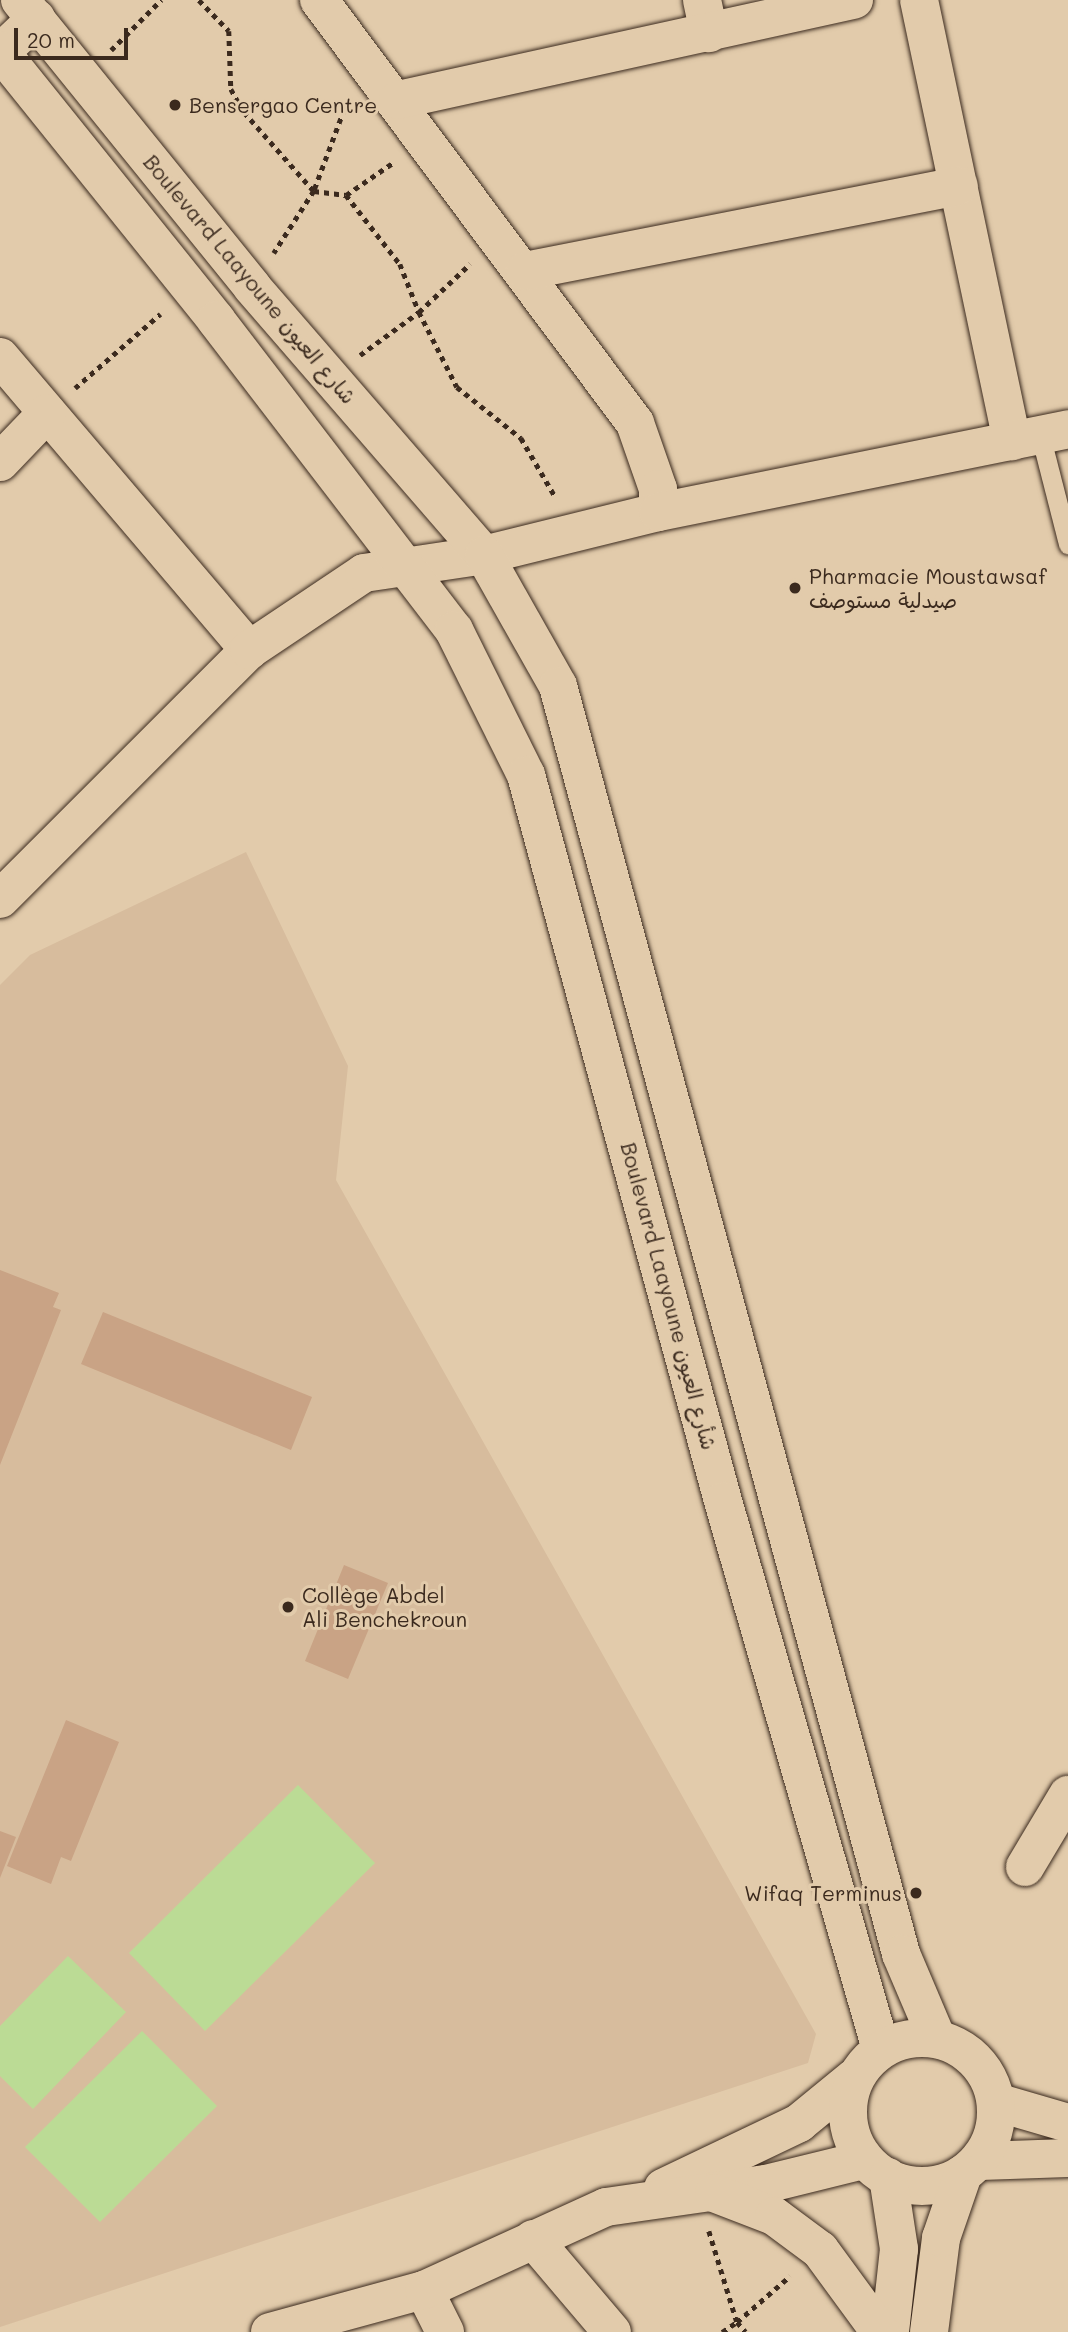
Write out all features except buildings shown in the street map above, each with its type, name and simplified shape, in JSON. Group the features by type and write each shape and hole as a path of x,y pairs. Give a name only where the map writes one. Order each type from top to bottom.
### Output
{"street":[{"path":"319,0 500,236 635,423 656,479 658,512"},
{"path":"398,100 706,17 854,0"},
{"path":"0,899 249,650 364,573 484,555 658,512 1040,435 959,186 919,0"},
{"name":"Boulevard Laayoune شارع العيون","path":"28,10 252,288 484,555"},
{"path":"28,10 0,52 190,288 405,566"},
{"path":"525,271 959,186"},
{"path":"0,357 249,650"},
{"path":"0,462 47,413"},
{"path":"484,555 558,686 901,1954 937,2039"},
{"name":"Boulevard Laayoune شأرع العيون","path":"405,566 454,630 526,775 723,1501 881,2049"},
{"path":"1025,1867 1068,1795"},
{"path":"270,2332 407,2306 533,2239 642,2198 799,2123 854,2078 881,2049 909,2038 937,2039 971,2055 988,2077 996,2102 993,2132 972,2167 941,2238 929,2332"},
{"path":"854,2078 846,2106 850,2134 876,2168 899,2249 890,2332"},
{"path":"996,2102 1068,2123"},
{"path":"642,2198 705,2193 876,2168 924,2186 972,2167 1068,2158"},
{"path":"705,2193 774,2216 820,2250 880,2332"},
{"path":"533,2239 612,2332"},
{"path":"407,2306 445,2332"}],"lane":[{"path":"1040,435 1068,544"}],"path":[{"path":"83,78 161,0"},
{"path":"199,0 229,31 231,89 244,112 314,191 346,195 427,140"},
{"path":"252,288 314,191 364,57"},
{"path":"346,195 400,264 419,312 457,387 522,438 543,468 572,534"},
{"path":"330,376 419,312 500,236"},
{"path":"47,413 190,288"},
{"path":"705,2193 737,2322 747,2332"},
{"path":"722,2332 820,2250"}],"shaded area":[{"name":"Collège Abdel Ali Benchekroun","path":"246,852 348,1066 336,1180 816,2034 808,2063 0,2327 0,985 30,955"}],"green space":[{"path":"298,1785 375,1863 205,2031 129,1953"},
{"path":"68,1956 126,2012 33,2109 0,2076 0,2026"},
{"path":"142,2031 217,2106 100,2222 25,2147"}],"place":[{"name":"Bensergao Centre","path":"175,105"},
{"name":"Pharmacie Moustawsaf صيدلية مستوصف","path":"795,588"},
{"name":"Collège Abdel Ali Benchekroun","path":"288,1607"},
{"name":"Wifaq Terminus","path":"916,1893"}]}
